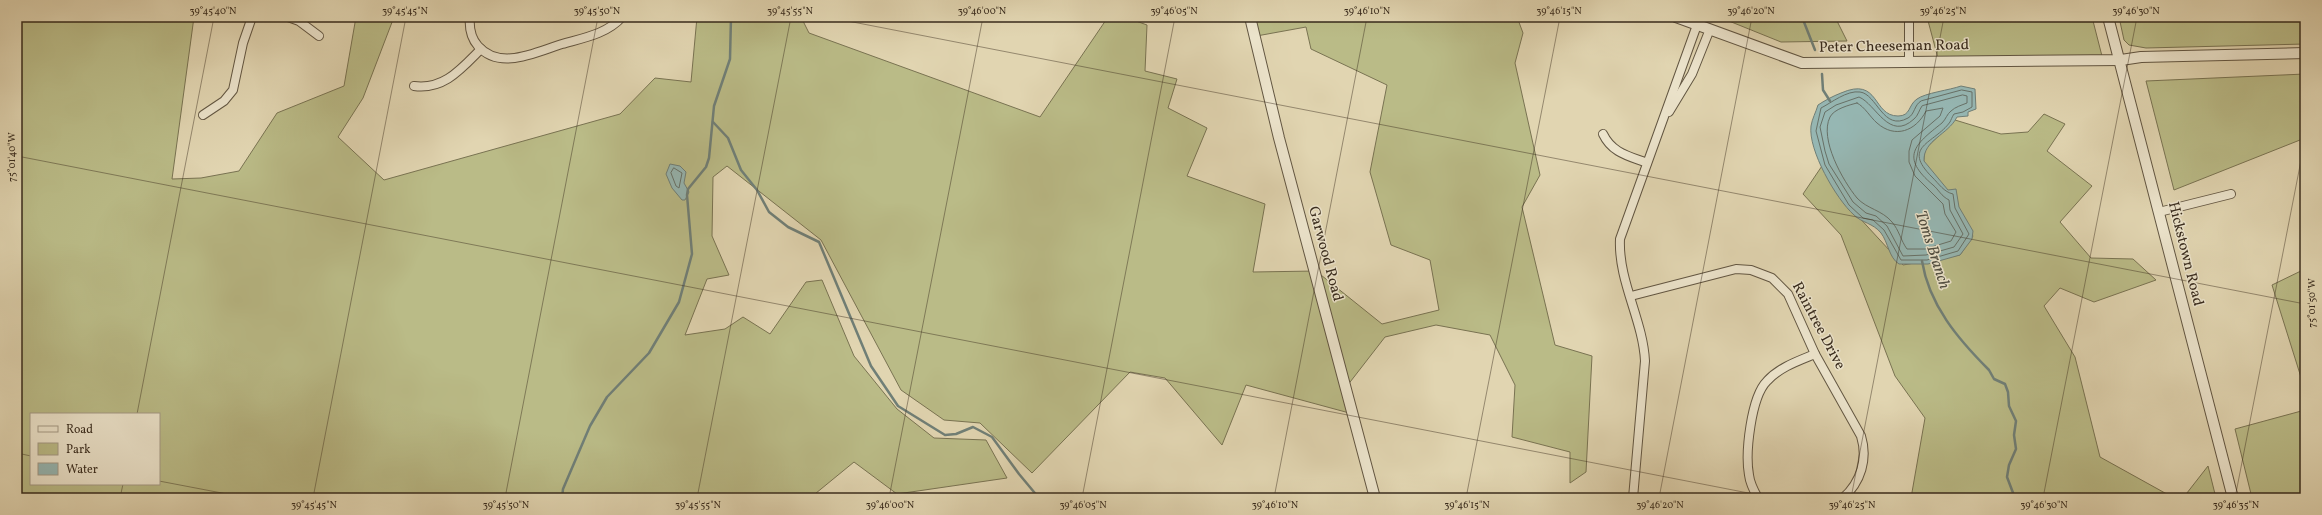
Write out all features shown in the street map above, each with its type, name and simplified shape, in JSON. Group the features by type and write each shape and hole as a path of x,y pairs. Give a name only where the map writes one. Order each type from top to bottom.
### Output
{"street":[{"path":"203,115 224,101 233,90 243,43 252,17"},
{"path":"288,17 299,21 319,36"},
{"path":"470,17 471,33 481,49 499,58 519,57 606,30 622,17"},
{"name":"Garwood Road","path":"1250,17 1283,154 1375,498"},
{"name":"Peter Cheeseman Road","path":"1676,17 1802,63 2120,60 2141,57 2305,53"},
{"path":"1909,17 1909,61"},
{"name":"Hickstown Road","path":"2108,17 2233,498"},
{"path":"1633,498 1645,361 1642,338 1622,260 1620,240 1697,25"},
{"path":"1658,132 1692,74 1710,29"},
{"path":"414,86 429,87 443,82 456,73 481,49"},
{"path":"1603,134 1608,143 1616,151 1647,163"},
{"path":"2159,212 2230,194"},
{"name":"Raintree Drive","path":"1631,296 1727,270 1744,269 1759,272 1778,282 1788,294 1815,354 1858,430 1863,443 1864,459 1860,475 1852,489 1843,498"},
{"path":"1758,498 1751,482 1748,469 1753,412 1757,395 1767,382 1779,371 1815,354"}],"green space":[{"path":"17,17 194,17 172,179 201,178 239,171 277,113 344,86 356,17 394,17 363,98 338,137 384,180 620,114 655,78 691,82 697,17 801,17 809,33 1040,117 1108,17 1125,17 1147,25 1145,71 1177,79 1168,108 1207,128 1187,176 1265,204 1253,272 1316,271 1382,324 1439,310 1430,260 1391,245 1370,172 1387,85 1311,49 1306,27 1251,37 1247,17 1517,17 1523,33 1515,63 1540,175 1522,207 1555,345 1592,356 1586,472 1570,483 1570,452 1512,437 1515,385 1490,335 1436,325 1385,337 1347,386 1353,414 1246,385 1222,445 1165,378 1130,372 1032,473 980,423 944,420 901,390 821,240 727,166 713,177 712,236 729,275 707,279 685,335 725,329 743,317 770,334 806,282 822,280 854,356 897,409 934,438 986,440 1007,478 897,494 854,462 810,498 17,498"},
{"path":"1719,17 1835,17 1847,41 1781,42"},
{"path":"1927,17 2092,17 2103,60 1939,62"},
{"path":"2119,17 2305,17 2305,44 2146,48 2129,45 2124,40"},
{"path":"2305,74 2305,138 2174,190 2146,81"},
{"path":"2044,114 2065,124 2047,151 2092,186 2060,222 2091,258 2133,259 2156,280 2094,302 2060,288 2044,306 2075,357 2100,457 2174,498 1911,498 1925,418 1895,376 1841,235 1803,194 1826,160 1843,200 1903,265 1960,255 1973,236 1923,168 1925,149 1955,120 2001,134 2028,132"},
{"path":"2305,269 2305,390 2272,285"},
{"path":"2305,410 2305,498 2252,498 2235,429"},
{"path":"2208,466 2216,498 2183,498"}],"water":[{"path":"1961,86 1975,89 1976,109 1968,112 1968,116 1957,117 1948,129 1927,148 1924,161 1948,190 1956,189 1959,207 1973,231 1972,239 1960,255 1928,264 1899,264 1893,258 1881,233 1875,227 1860,220 1854,215 1839,198 1825,174 1814,148 1811,136 1813,118 1818,105 1841,93 1854,89 1863,89 1874,98 1884,110 1890,114 1902,116 1917,99 1932,93"},
{"path":"670,164 680,166 686,172 684,183 689,192 685,200 682,200 672,188 666,174"}],"waterway":[{"path":"562,498 563,489 590,426 607,397 649,353 679,302 692,254 687,195 688,189 706,167 709,158 714,106 730,59 731,17"},
{"name":"Toms Branch","path":"1802,17 1815,50"},
{"name":"Toms Branch","path":"1822,74 1823,90 1830,101"},
{"path":"713,122 728,138 741,170 757,190 769,212 788,227 819,242 871,366 898,406 945,435 956,434 973,427 992,437 1039,498"},
{"name":"Toms Branch","path":"1922,261 1931,292 1946,320 1966,346 1989,370 1994,379 2005,384 2008,392 2009,406 2016,421 2014,435 2016,449 2009,465 2007,477 2015,498"}]}
